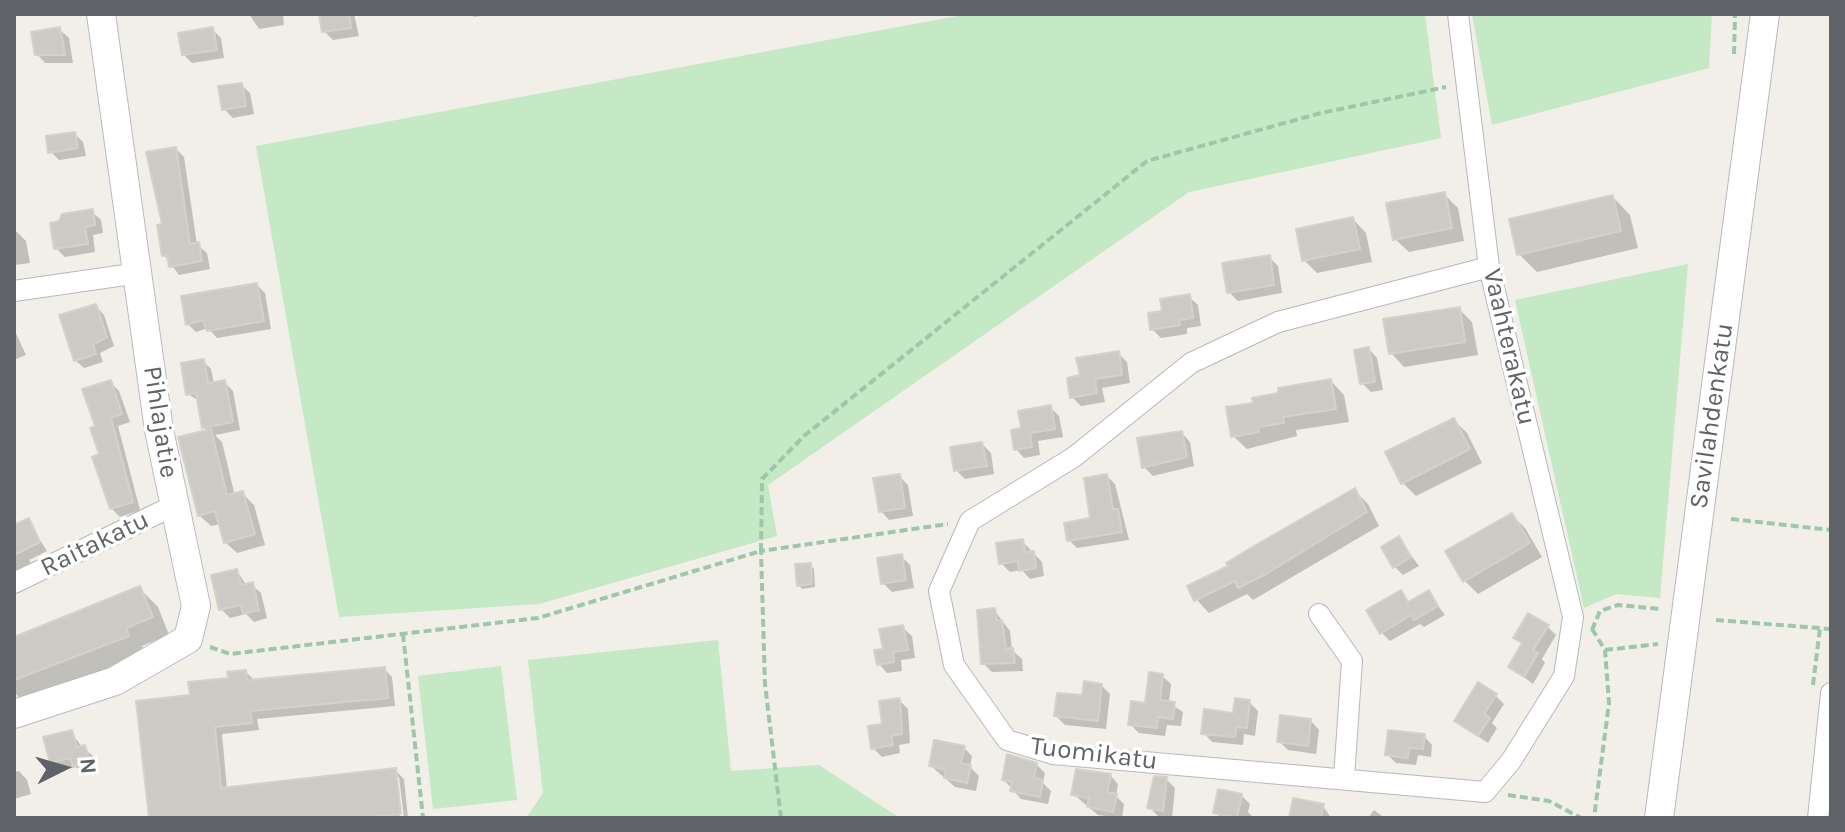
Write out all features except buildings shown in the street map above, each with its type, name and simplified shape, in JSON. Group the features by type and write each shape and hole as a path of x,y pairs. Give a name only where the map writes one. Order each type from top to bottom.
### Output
{"street":[{"name":"Pihlajatie","path":"101,14 159,430 196,606 188,639"},
{"name":"Vaahterakatu","path":"1458,14 1489,267 1573,617 1564,676 1511,761 1485,792"},
{"name":"Savilahdenkatu","path":"1659,818 1765,14"},
{"path":"970,521 1074,457 1191,363 1278,322 1489,267"},
{"path":"14,291 139,273"},
{"name":"Raitakatu","path":"14,583 175,505"},
{"name":"Tuomikatu","path":"970,521 939,591 954,665 1007,740 1053,754 1485,792"},
{"path":"1319,614 1352,661 1344,778"},
{"path":"14,714 115,681 188,639"},
{"path":"1818,818 1831,693"}],"path":[{"path":"781,818 765,684 762,479 804,436 1147,161 1321,113 1446,87"},
{"path":"1731,519 1831,530"},
{"path":"188,639 230,654 538,618 761,551 970,521"},
{"path":"1592,630 1600,611 1618,605 1660,609"},
{"path":"1573,617 1592,630 1605,650 1609,703 1594,818"},
{"path":"1716,620 1831,629"},
{"path":"403,634 423,818"},
{"path":"1605,650 1661,644"},
{"path":"1485,792 1549,801 1581,818"}],"green space":[{"path":"968,14 1425,14 1441,138 1189,192 768,485 777,536 539,604 339,617 256,146"},
{"path":"1472,14 1712,14 1709,68 1492,125"},
{"path":"1688,264 1660,598 1616,594 1584,608 1515,300"},
{"path":"718,640 731,771 819,765 900,818 526,818 543,793 528,660"},
{"path":"501,666 517,800 433,809 418,676"}]}
